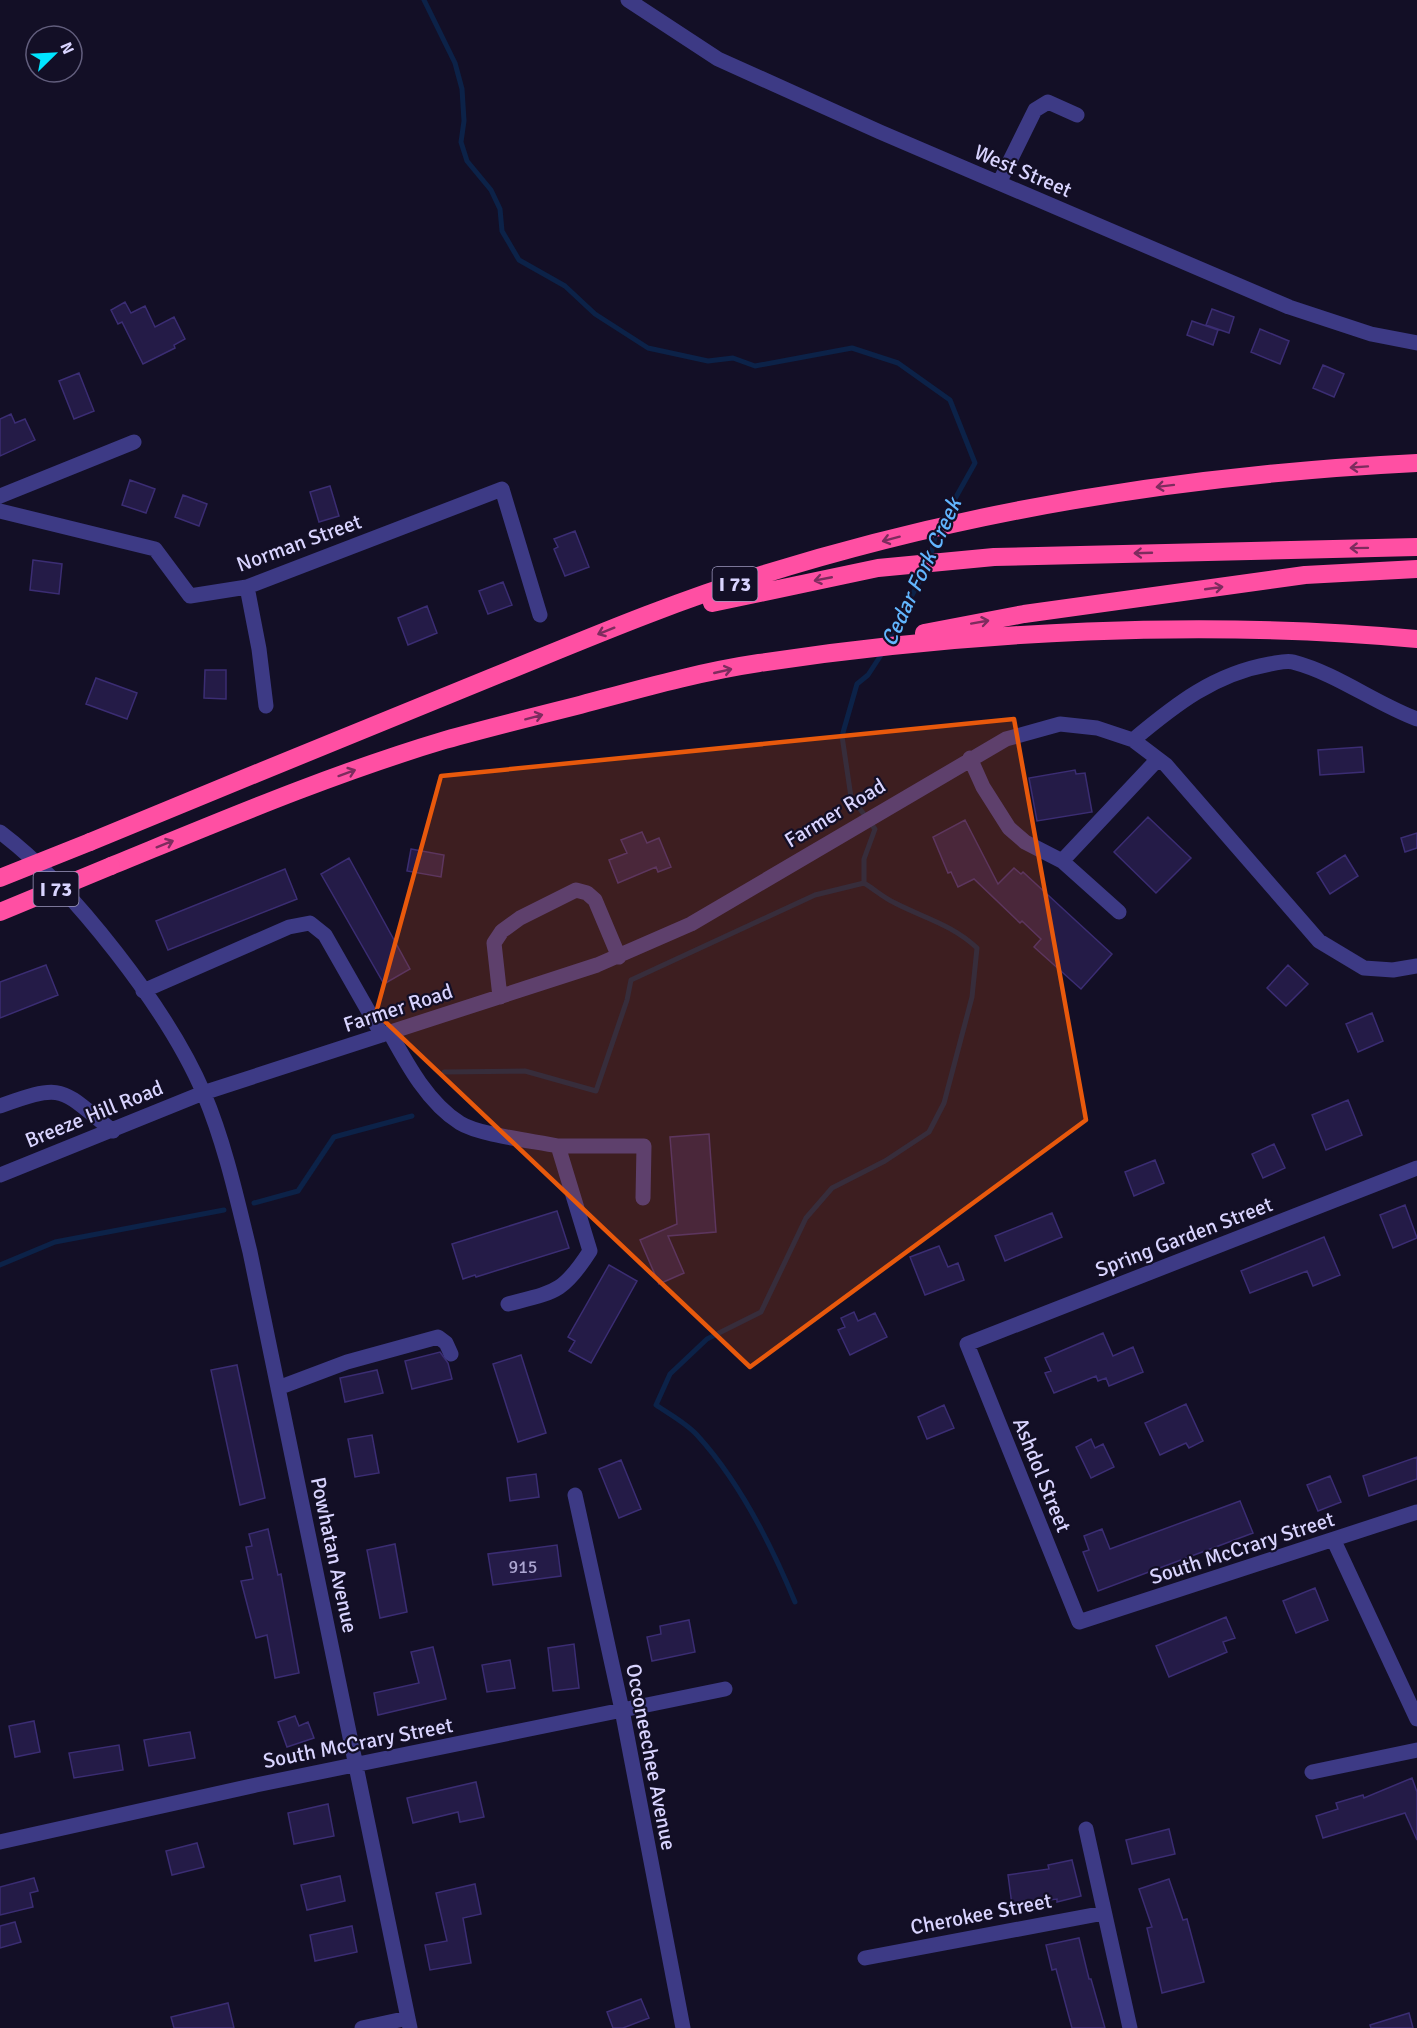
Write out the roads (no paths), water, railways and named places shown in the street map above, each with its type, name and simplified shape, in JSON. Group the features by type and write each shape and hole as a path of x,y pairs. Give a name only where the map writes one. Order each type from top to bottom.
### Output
{"highway":[{"name":"I 73","path":"0,878 628,622 757,576 864,546 1042,507 1160,486 1286,472 1417,463"},
{"path":"628,622 878,568 994,557 1417,547"},
{"path":"757,663 1024,614 1305,575 1417,568"},
{"name":"I 73","path":"0,912 241,813 445,741 619,694 757,663 954,640 1170,628 1341,632 1417,639"}],"street":[{"name":"West Street","path":"628,0 718,59 999,183 1290,307 1371,334 1417,343"},
{"path":"999,183 1035,110 1048,102 1077,114"},
{"path":"0,496 134,442"},
{"name":"Norman Street","path":"0,511 155,549 190,596 247,587 502,489 540,615"},
{"path":"247,587 259,649 266,706"},
{"path":"1133,741 1207,684 1251,668 1290,661 1354,686 1396,711 1417,719"},
{"name":"Farmer Road","path":"203,1093 618,957 691,924 855,825 1006,738 1060,724 1097,728 1133,741 1166,765 1319,941 1364,968 1393,970 1417,966"},
{"path":"970,758 983,787 1009,828 1025,842 1062,861 1119,912"},
{"path":"1062,861 1158,759"},
{"name":"Powhatan Avenue","path":"0,832 79,908 158,1011 203,1093 233,1183 357,1765 409,2023"},
{"path":"500,997 494,943 502,931 520,918 576,890 587,893 595,900 618,957"},
{"path":"143,991 289,927 310,923 325,935 332,945 386,1034 415,1074 435,1100 460,1124 558,1146 644,1146 643,1198"},
{"path":"0,1106 38,1092 53,1090 68,1095 113,1131"},
{"name":"Breeze Hill Road","path":"0,1174 113,1131 203,1093"},
{"path":"508,1304 555,1292 575,1274 590,1251 558,1146"},
{"name":"Spring Garden Street","path":"967,1344 1417,1168"},
{"path":"278,1388 347,1362 438,1337 446,1343 451,1354"},
{"name":"Ashdol Street","path":"967,1344 1079,1622"},
{"name":"Occoneechee Avenue","path":"575,1495 622,1710 683,2028"},
{"name":"South McCrary Street","path":"1079,1622 1334,1541 1417,1512"},
{"path":"1334,1541 1417,1719"},
{"name":"South McCrary Street","path":"0,1842 725,1689"},
{"path":"1312,1773 1417,1750"},
{"path":"1086,1829 1130,2028"},
{"name":"Cherokee Street","path":"865,1958 1104,1913"},
{"path":"362,2028 409,2023"}],"waterway":[{"name":"Cedar Fork Creek","path":"424,0 455,63 462,89 464,121 461,142 467,161 491,190 500,209 502,231 519,260 565,286 595,314 648,348 708,361 733,358 755,366 852,348 898,363 950,400 975,463 942,522"},
{"name":"Cedar Fork Creek","path":"930,559 936,533"},
{"name":"Cedar Fork Creek","path":"886,644 927,567"},
{"name":"Cedar Fork Creek","path":"795,1602 776,1558 753,1514 713,1453 693,1431 656,1405 670,1374 707,1339 761,1312 806,1218 832,1188 885,1161 929,1132 944,1103 972,997 977,948 958,933 891,901 864,883 864,859 875,829 851,797 842,736 857,684 868,675 883,652"},
{"path":"444,1072 525,1071 596,1091 627,1000 631,980 815,895 864,883"},
{"path":"254,1203 298,1191 334,1137 412,1116"},
{"path":"0,1265 55,1242 224,1210"}]}
